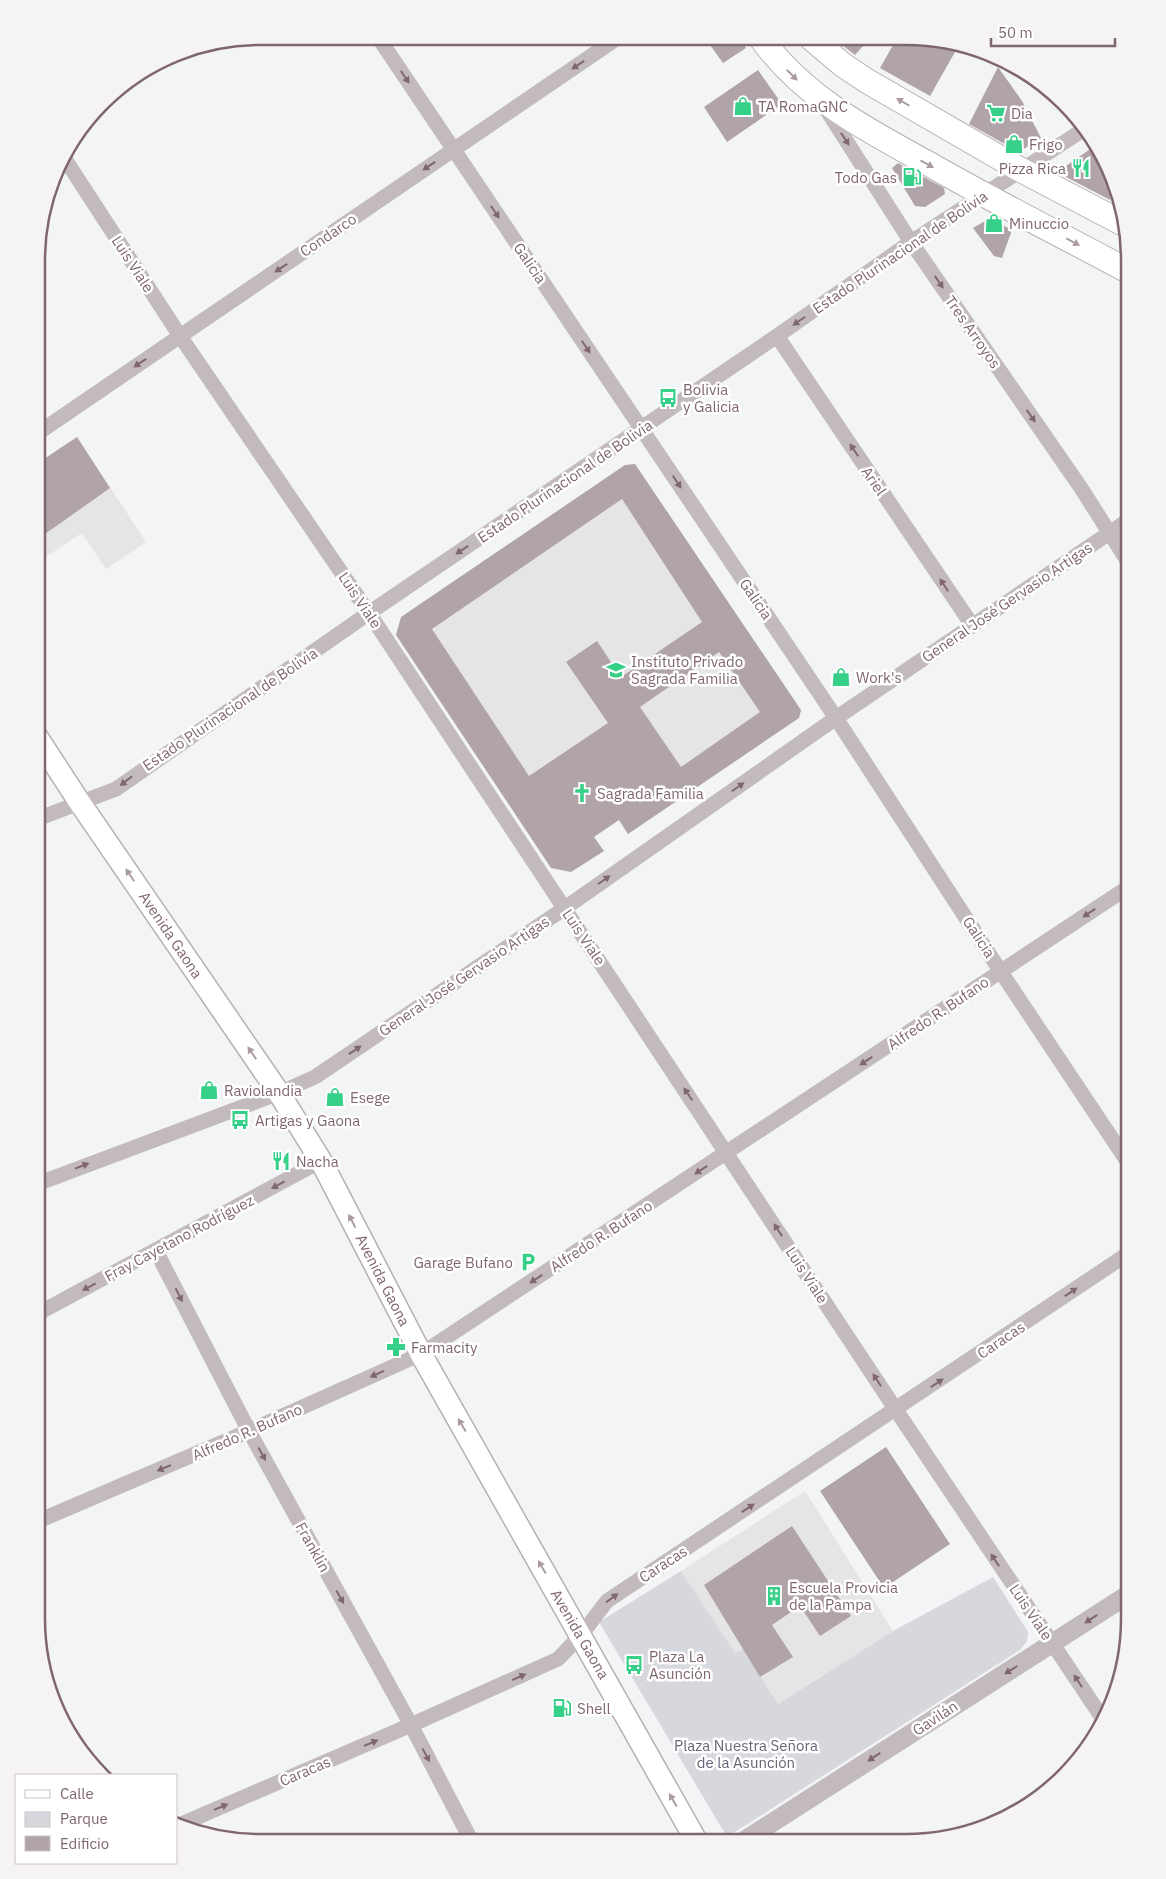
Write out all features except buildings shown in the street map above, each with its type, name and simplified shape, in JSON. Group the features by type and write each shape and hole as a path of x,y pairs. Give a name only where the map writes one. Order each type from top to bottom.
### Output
{"main road":[{"path":"766,45 796,79 853,122 984,195 1121,267"},
{"path":"819,45 843,65 867,81 1021,170 1118,222"},
{"name":"Avenida Gaona","path":"45,748 80,803 279,1093 321,1161 421,1354 693,1834"}],"street":[{"name":"Galicia","path":"383,45 836,718 1001,972 1121,1152"},
{"name":"Condarco","path":"45,428 606,45"},
{"name":"Tres Arroyos","path":"819,98 911,242 1081,488 1121,552"},
{"name":"Estado Plurinacional de Bolivia","path":"45,816 116,789 370,613 642,429 911,242 1079,132"},
{"name":"Luis Viale","path":"68,164 180,336 370,613 896,1410 1099,1713"},
{"name":"Ariel","path":"777,336 972,625"},
{"name":"General José Gervasio Artigas","path":"45,1181 279,1093 315,1077 564,908 836,718 1121,525"},
{"name":"Alfredo R. Bufano","path":"45,1518 249,1431 421,1354 1121,892"},
{"name":"Fray Cayetano Rodríguez","path":"45,1310 321,1161"},
{"name":"Franklin","path":"156,1251 249,1431 411,1725 468,1834"},
{"name":"Caracas","path":"187,1822 558,1659 581,1635 607,1601 1121,1258"},
{"name":"Gavilán","path":"755,1834 1121,1599"}],"shaded area":[{"path":"77,437 146,542 106,569 82,533 45,557 45,458"},
{"name":"Instituto Privado Sagrada Familia","path":"647,482 801,710 799,718 628,834 619,820 529,777 432,629"},
{"path":"805,1491 893,1631 778,1704 743,1649 735,1654 681,1571"}],"green space":[{"name":"Plaza Nuestra Señora de la Asunción","path":"681,1571 735,1653 743,1649 778,1704 893,1631 993,1577 1028,1632 1027,1641 1020,1650 732,1834 725,1834 599,1622"}],"place":[{"name":"TA RomaGNC","path":"743,106"},
{"name":"Dia","path":"996,113"},
{"name":"Frigo","path":"1014,144"},
{"name":"Pizza Rica","path":"1081,168"},
{"name":"Todo Gas","path":"912,177"},
{"name":"Minuccio","path":"994,223"},
{"name":"Bolivia y Galicia","path":"668,398"},
{"name":"Instituto Privado Sagrada Familia","path":"616,670"},
{"name":"Work's","path":"841,677"},
{"name":"Sagrada Familia","path":"582,793"},
{"name":"Raviolandia","path":"209,1090"},
{"name":"Esege","path":"335,1097"},
{"name":"Artigas y Gaona","path":"240,1120"},
{"name":"Nacha","path":"281,1161"},
{"name":"Garage Bufano","path":"528,1262"},
{"name":"Farmacity","path":"396,1347"},
{"name":"Escuela Provicia de la Pampa","path":"774,1596"},
{"name":"Plaza La Asunción","path":"634,1665"},
{"name":"Shell","path":"562,1708"}]}
